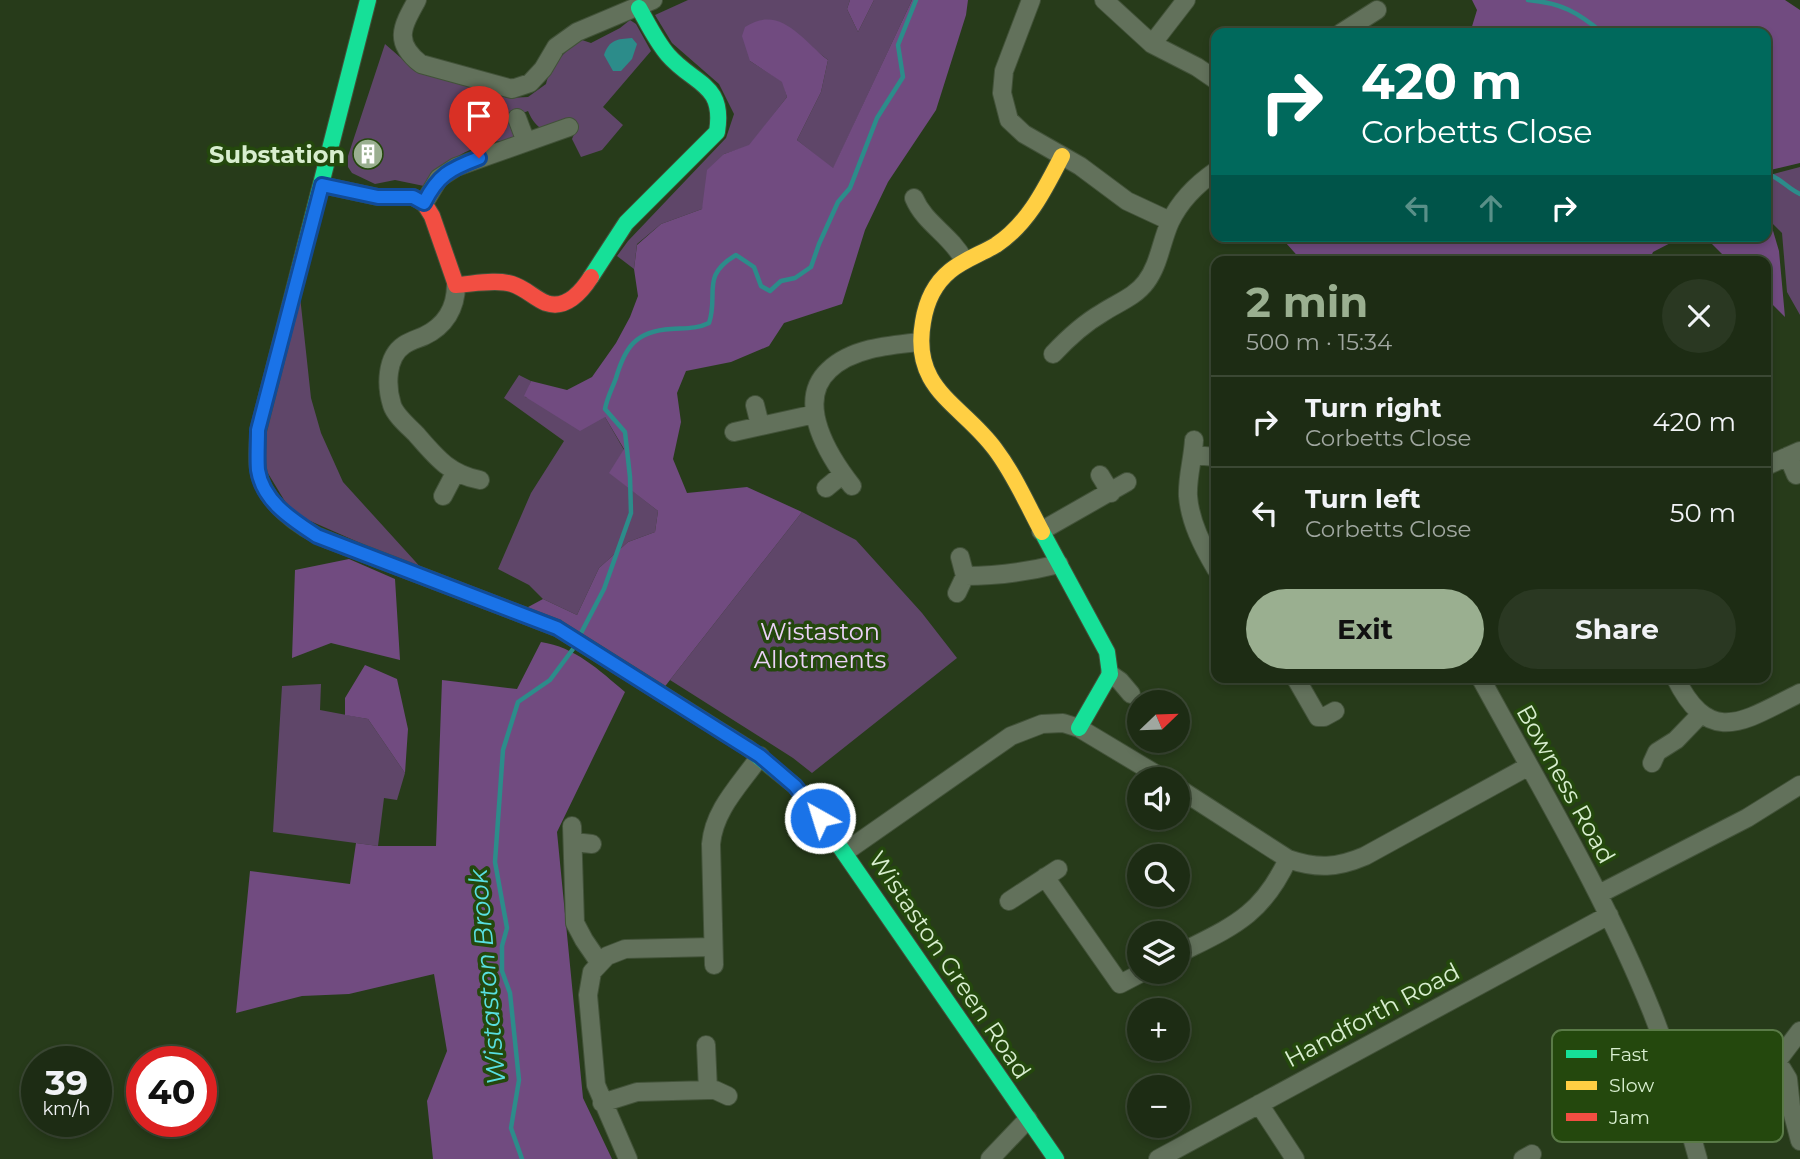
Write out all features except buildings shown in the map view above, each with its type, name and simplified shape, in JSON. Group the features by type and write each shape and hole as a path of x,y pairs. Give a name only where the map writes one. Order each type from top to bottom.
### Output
{"street":[{"name":"Wistaston Green Road","path":"368,0 258,430 258,472 270,497 286,516 317,536 557,628 760,756 784,776 805,798 845,852 1056,1159"},
{"path":"417,0 405,21 402,36 405,50 421,64 512,89 530,83 543,69 556,47 577,32 646,4 668,57 713,93 719,105 720,121 717,132 626,223 582,291 570,300 552,304 544,302 531,292 510,283 456,285"},
{"path":"1031,0 1004,71 1003,103 1009,120 1024,134 1100,180 1127,201 1170,221"},
{"path":"1104,0 1152,44 1211,77"},
{"path":"1152,44 1186,0"},
{"path":"1351,28 1377,10"},
{"path":"517,118 526,142"},
{"path":"424,203 439,178 456,167 569,127"},
{"path":"1062,156 1040,198 1015,230 1002,241 964,260 944,275 935,287 927,308 920,342 926,370 932,383 949,406 993,446 1107,652 1110,674 1079,728"},
{"path":"1053,354 1087,322 1130,297 1143,286 1154,268 1170,221 1194,188 1211,175"},
{"path":"322,185 378,197 413,197 424,203 432,216 456,285 456,292 449,316 440,326 427,335 404,344 395,353 389,367 392,407 432,453 455,473 480,480"},
{"path":"914,198 924,216 947,236 964,260"},
{"path":"826,488 848,480 824,440 815,414 818,384 838,362 875,348 920,342"},
{"path":"755,405 761,425"},
{"path":"734,432 815,414"},
{"path":"1211,455 1193,448 1189,476 1190,511 1211,560"},
{"path":"1771,464 1794,454 1796,475"},
{"path":"443,496 455,473"},
{"path":"1100,475 1111,493"},
{"path":"1041,531 1127,482"},
{"path":"957,593 965,576 960,557"},
{"path":"965,576 1024,573 1059,564"},
{"path":"1110,674 1128,690"},
{"path":"1298,683 1318,717 1335,711"},
{"name":"Bowness Road","path":"1483,683 1599,894 1659,1030"},
{"path":"1678,683 1700,714 1720,723 1741,721 1800,693"},
{"path":"1652,763 1657,752 1676,740 1700,714"},
{"path":"845,852 1023,730 1055,722 1079,728 1145,767"},
{"path":"628,1159 602,1103 594,1075 589,979 599,961 611,954 633,948 713,956 713,828 726,801 760,756"},
{"path":"1190,796 1288,859 1317,867 1347,864 1529,766"},
{"path":"1599,894 1747,818 1800,786"},
{"path":"579,837 572,864 575,923 599,961"},
{"path":"1190,948 1229,928 1257,907 1276,884 1288,859"},
{"path":"1009,901 1051,873 1119,984 1127,980"},
{"name":"Handforth Road","path":"1158,1159 1609,915"},
{"path":"1783,1054 1800,1031"},
{"path":"706,1045 708,1090"},
{"path":"1783,1073 1788,1079 1791,1107 1800,1141"},
{"path":"602,1103 637,1092 715,1090 729,1096"},
{"path":"1259,1104 1295,1159"},
{"path":"990,1159 1028,1119"},
{"name":"Bowness Road","path":"1693,1142 1698,1159"}],"green space":[{"path":"688,0 850,0 847,9 858,32 874,0 912,0 833,169 797,140 821,92 828,60 814,49 750,61 783,82 787,97 749,146 724,154 702,209 661,224 637,244 634,269 617,256 726,138 734,114 719,84 672,43 655,15"},
{"path":"630,20 636,24 651,51 603,107 623,125 602,150 581,157 572,139 575,132 552,132 541,128 536,125 528,111 513,117 516,138 484,144 465,153 437,171 424,186 395,180 375,184 352,173 348,167 348,156 385,44 416,71 508,98 528,97 546,84 559,58 570,49 582,40 591,43"},
{"path":"1800,167 1800,315 1787,292 1782,233 1771,222 1771,175"},
{"path":"299,287 311,398 321,433 343,482 424,571 292,513 266,470 265,430"},
{"path":"519,375 531,381 525,397 605,417 624,450 610,473 658,511 655,532 628,542 599,568 577,615 543,599 529,585 498,569 531,493 564,441 504,398"},
{"name":"Wistaston Allotments","path":"802,512 856,540 922,613 957,658 812,773 793,758 670,680"},
{"path":"321,684 320,710 368,719 405,773 397,800 384,798 378,846 273,832 282,686"}],"shaded area":[{"path":"850,0 874,0 858,32 847,9"},
{"path":"912,0 968,0 966,15 936,110 888,182 865,230 842,304 784,323 769,346 731,362 686,371 677,393 681,422 673,459 687,493 747,487 802,512 659,694 517,613 543,599 577,615 599,568 628,542 655,532 658,511 609,473 624,449 605,417 580,431 524,396 531,381 567,390 592,377 616,343 638,296 634,269 637,245 661,224 702,209 707,170 724,154 749,145 787,97 782,82 750,61 742,36 745,27 758,21 780,22 799,34 828,60 821,92 797,140 833,168"},
{"path":"1472,0 1785,0 1800,10 1800,163 1771,170 1771,28 1472,28 1477,10"},
{"path":"1771,224 1779,251 1785,317 1771,303 1771,256 1724,256 1710,242 1771,242"},
{"path":"1672,242 1653,252 1651,256 1298,256 1286,243"},
{"path":"349,559 395,579 400,660 331,643 292,658 295,570"},
{"path":"541,642 576,654 625,692 557,832 583,1098 612,1159 433,1159 427,1101 447,1051 434,974 349,994 302,996 236,1013 250,871 350,884 356,843 378,846 436,846 442,680 517,689"},
{"path":"365,665 397,679 408,729 405,773 368,719 345,715 345,698"}],"water":[{"path":"632,38 637,44 632,59 621,71 613,71 604,55 608,46 614,41"}],"waterway":[{"name":"Wistaston Brook","path":"580,635 604,589 631,513 625,432 605,409 623,358 634,343 649,333 709,323 714,278 718,270 736,255 754,267 761,286 770,291 781,281 795,278 811,267 838,202 850,188 877,118 903,77 898,45 916,0"},
{"path":"1528,0 1550,3 1568,10 1597,28"},
{"path":"1771,176 1800,194"},
{"name":"Wistaston Brook","path":"522,1159 511,1128 519,1080 510,993 502,971 502,946 507,928 495,862 503,750 518,702 550,680 573,649"}],"traffic: fast":[{"path":"328,540 294,521 267,492 258,469 258,431 368,0"},
{"path":"591,277 626,223 717,132 718,116 712,94 668,55 639,8"},
{"path":"1042,532 1107,652 1110,674 1079,728"},
{"path":"748,748 795,786 820,818 1056,1159"}],"traffic: slow":[{"path":"1042,532 995,449 932,380 921,345 926,308 939,282 955,267 996,245 1017,227 1035,205 1062,156"},
{"path":"328,540 557,628 748,748"}],"traffic: jam":[{"path":"322,185 378,197 413,197 424,203 432,216 456,285 492,282 512,284 546,303 560,304 573,298 591,277"}],"place":[{"name":"Substation","path":"368,154"}],"route":[{"path":"479,158 456,167 439,178 424,203 402,195 378,197 322,185 258,430 258,472 270,497 286,516 317,536 557,628 760,756 795,786 820,818"}]}
